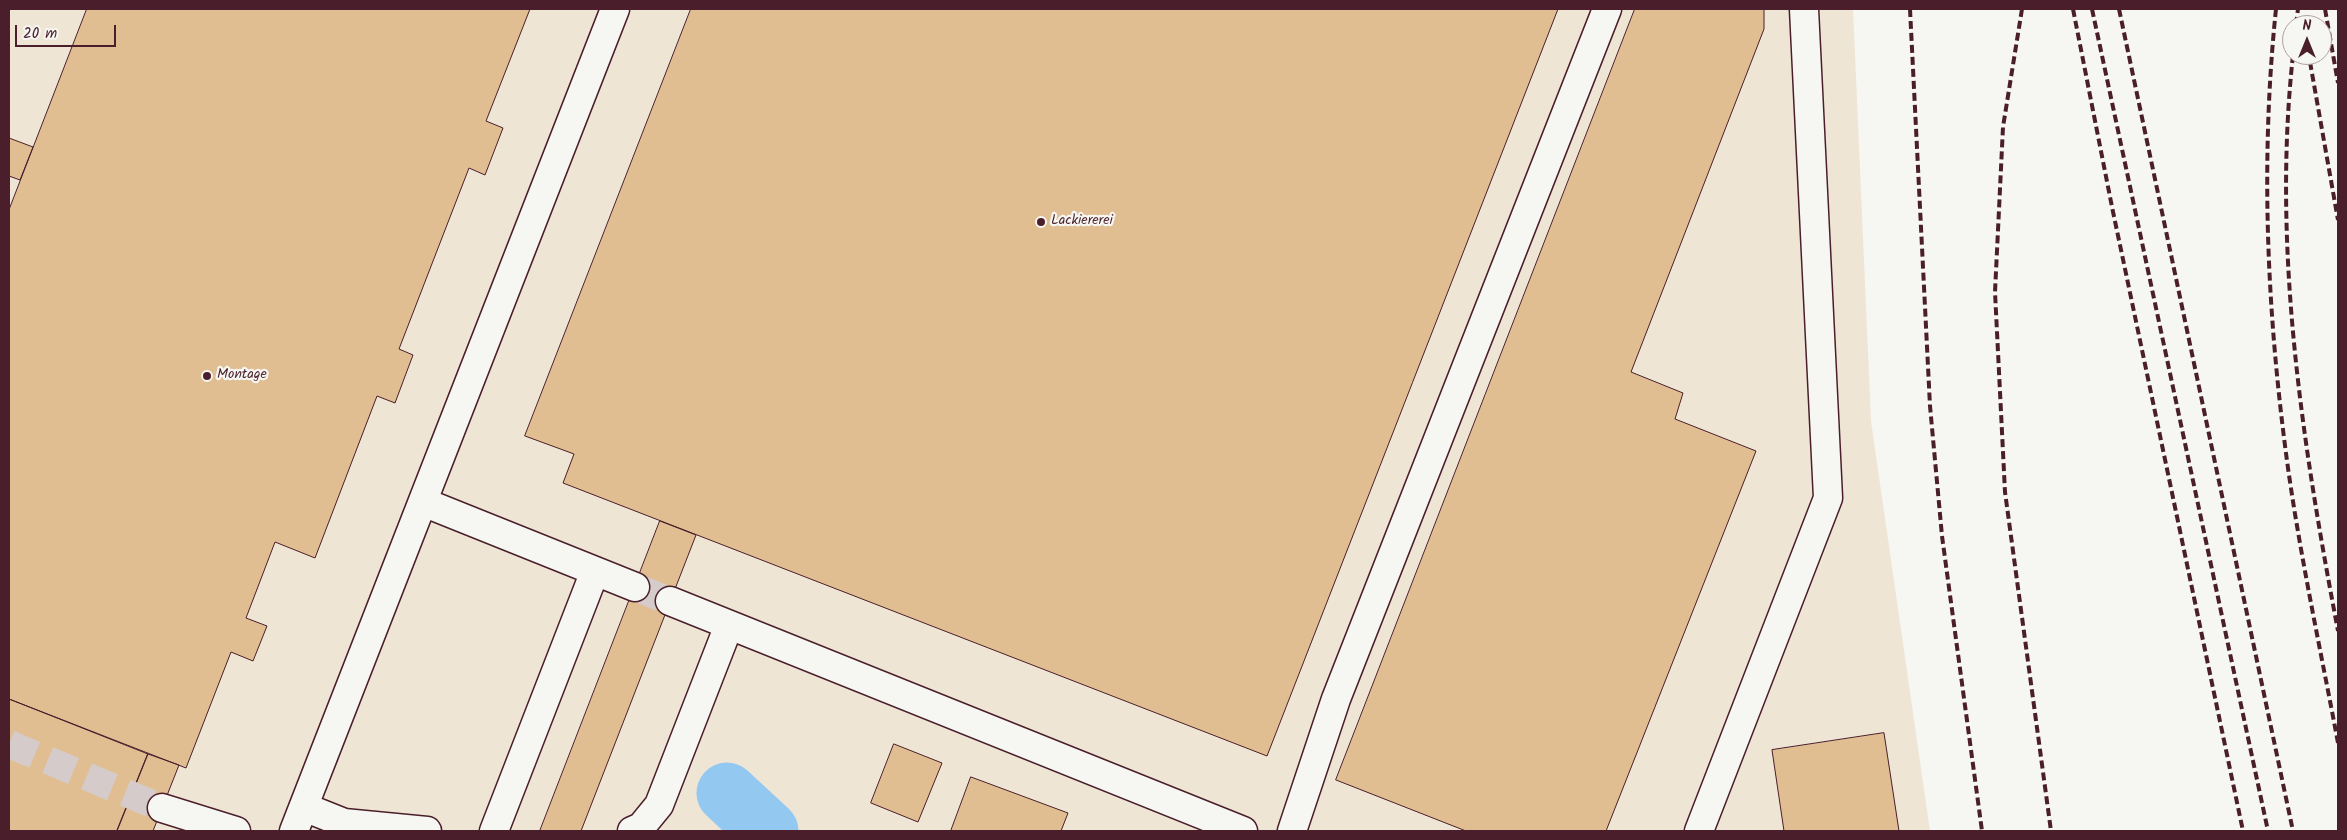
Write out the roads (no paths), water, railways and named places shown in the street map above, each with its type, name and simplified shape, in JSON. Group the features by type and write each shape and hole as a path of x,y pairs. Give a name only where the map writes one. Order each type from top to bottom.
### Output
{"lane":[{"path":"427,831 299,819 615,9"},
{"path":"1292,831 1336,699 1607,9"},
{"path":"1699,831 1828,498 1804,9"},
{"path":"423,502 635,587"},
{"path":"494,831 595,571"},
{"path":"670,601 1243,831"},
{"path":"632,831 641,827 659,805 729,624"},
{"path":"162,808 236,831"}],"waterway":[{"path":"727,793 768,831"}],"tunnel":[{"path":"635,587 670,601"},
{"path":"9,744 162,808"}],"railway":[{"path":"1910,9 1930,406 1942,536 1982,831"},
{"path":"2022,9 2003,127 1995,292 2005,492 2051,831"},
{"path":"2073,9 2112,207 2243,831"},
{"path":"2092,9 2268,831"},
{"path":"2119,9 2293,831"},
{"path":"2276,9 2268,123 2267,181 2268,238 2275,354 2293,502 2338,743"},
{"path":"2297,15 2298,9"},
{"path":"2325,9 2338,83"},
{"path":"2292,65 2287,127 2286,199 2294,344 2313,488 2338,631"},
{"path":"2311,65 2338,220"}],"place":[{"name":"Lackiererei","path":"1041,222"},
{"name":"Montage","path":"207,376"}]}
